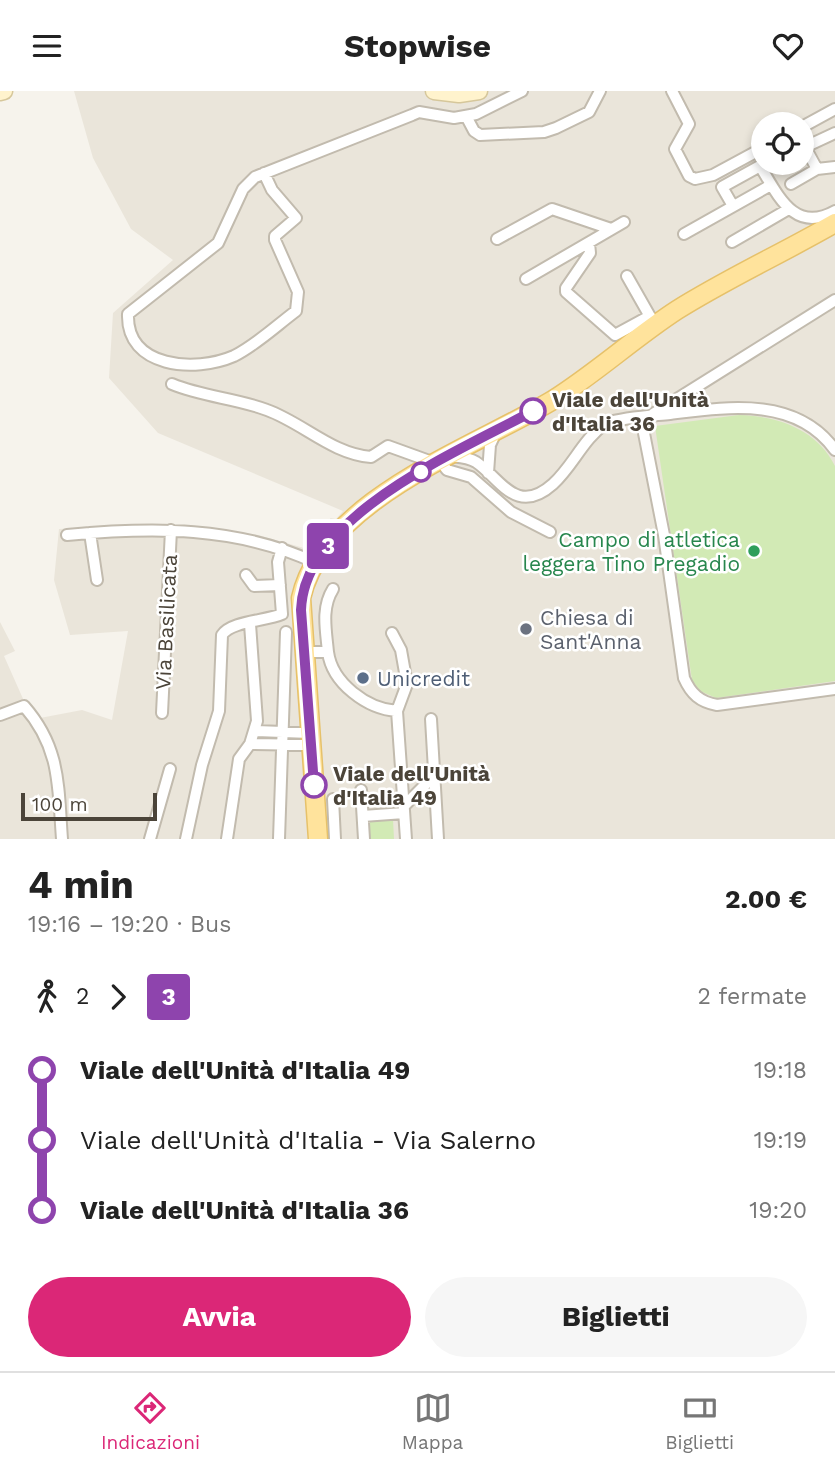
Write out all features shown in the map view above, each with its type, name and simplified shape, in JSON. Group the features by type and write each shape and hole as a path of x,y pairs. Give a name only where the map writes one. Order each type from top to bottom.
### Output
{"main road":[{"path":"434,91 458,95 479,91"},
{"path":"318,839 301,598 316,563 356,516 441,460 478,450 497,431 564,392 652,321 835,223"}],"street":[{"path":"264,173 272,190 296,218 275,236 275,240 298,292 296,311 236,355 190,363 161,362 150,357 132,338 128,314 218,243 243,188 264,173 419,113 466,116 522,91"},
{"path":"466,116 480,135 544,132 589,112 600,91"},
{"path":"672,91 689,124 675,149 690,176 699,181 751,154"},
{"path":"814,120 835,109"},
{"path":"817,169 805,147 835,133"},
{"path":"733,206 722,187 760,166 787,210 805,217 825,216 835,211"},
{"path":"791,184 817,169 835,167"},
{"path":"684,234 771,185"},
{"path":"497,239 552,209 611,229"},
{"path":"732,242 787,210"},
{"path":"526,279 624,222"},
{"path":"589,243 590,253 566,292 615,335 652,321 627,276"},
{"path":"646,417 835,300"},
{"path":"172,384 214,399 268,410 351,454 371,457 388,446 441,460 447,470 471,477 512,512 550,532"},
{"path":"478,450 496,484 511,493 536,494 552,486 598,429 616,420 736,406 756,408 799,421 815,430 835,450"},
{"path":"646,417 684,678 689,690 706,703 718,705 835,689"},
{"name":"Via Basilicata","path":"67,535 171,530 230,535 282,548 316,563"},
{"name":"Via Basilicata","path":"162,713 171,530"},
{"path":"90,533 97,580"},
{"path":"186,839 202,765 219,711 222,635 226,628 235,624 250,624 282,614 278,562 282,548"},
{"path":"246,575 254,586 280,585"},
{"path":"333,589 327,598 325,615 328,652 336,675 372,707 397,712"},
{"path":"227,839 239,759 256,731 250,624"},
{"path":"279,839 286,632"},
{"path":"392,633 401,650 407,684 397,712 406,839"},
{"path":"303,652 328,652"},
{"path":"0,715 24,706 50,745 56,764 62,839"},
{"path":"430,719 438,839"},
{"path":"256,731 283,732 310,739"},
{"path":"250,744 284,745 310,739"},
{"path":"150,839 170,769"},
{"path":"363,815 404,809 434,776"},
{"path":"361,790 364,839"},
{"path":"333,799 335,839"}],"shaded area":[{"path":"74,91 835,91 835,839 0,839 0,622 15,651 4,656 24,701 40,718 82,710 112,720 128,631 70,635 54,580 59,529 155,524 258,535 311,550 333,524 330,518 336,519 343,511 158,433 109,378 113,313 173,260 131,229 93,158"}],"green space":[{"name":"Campo di atletica leggera Tino Pregadio","path":"739,415 768,418 794,427 818,443 835,466 835,681 716,698 700,691 692,680 655,426"},
{"path":"393,819 394,839 369,839 370,821"}],"bus line":[{"name":"3","path":"314,785 301,598 316,563 344,527 380,499 435,463 533,411"}],"place":[{"name":"Viale dell'Unità d'Italia 36","path":"533,411"},
{"name":"Campo di atletica leggera Tino Pregadio","path":"754,551"},
{"name":"Chiesa di Sant'Anna","path":"526,629"},
{"name":"Unicredit","path":"363,678"},
{"name":"Viale dell'Unità d'Italia 49","path":"314,785"}]}
